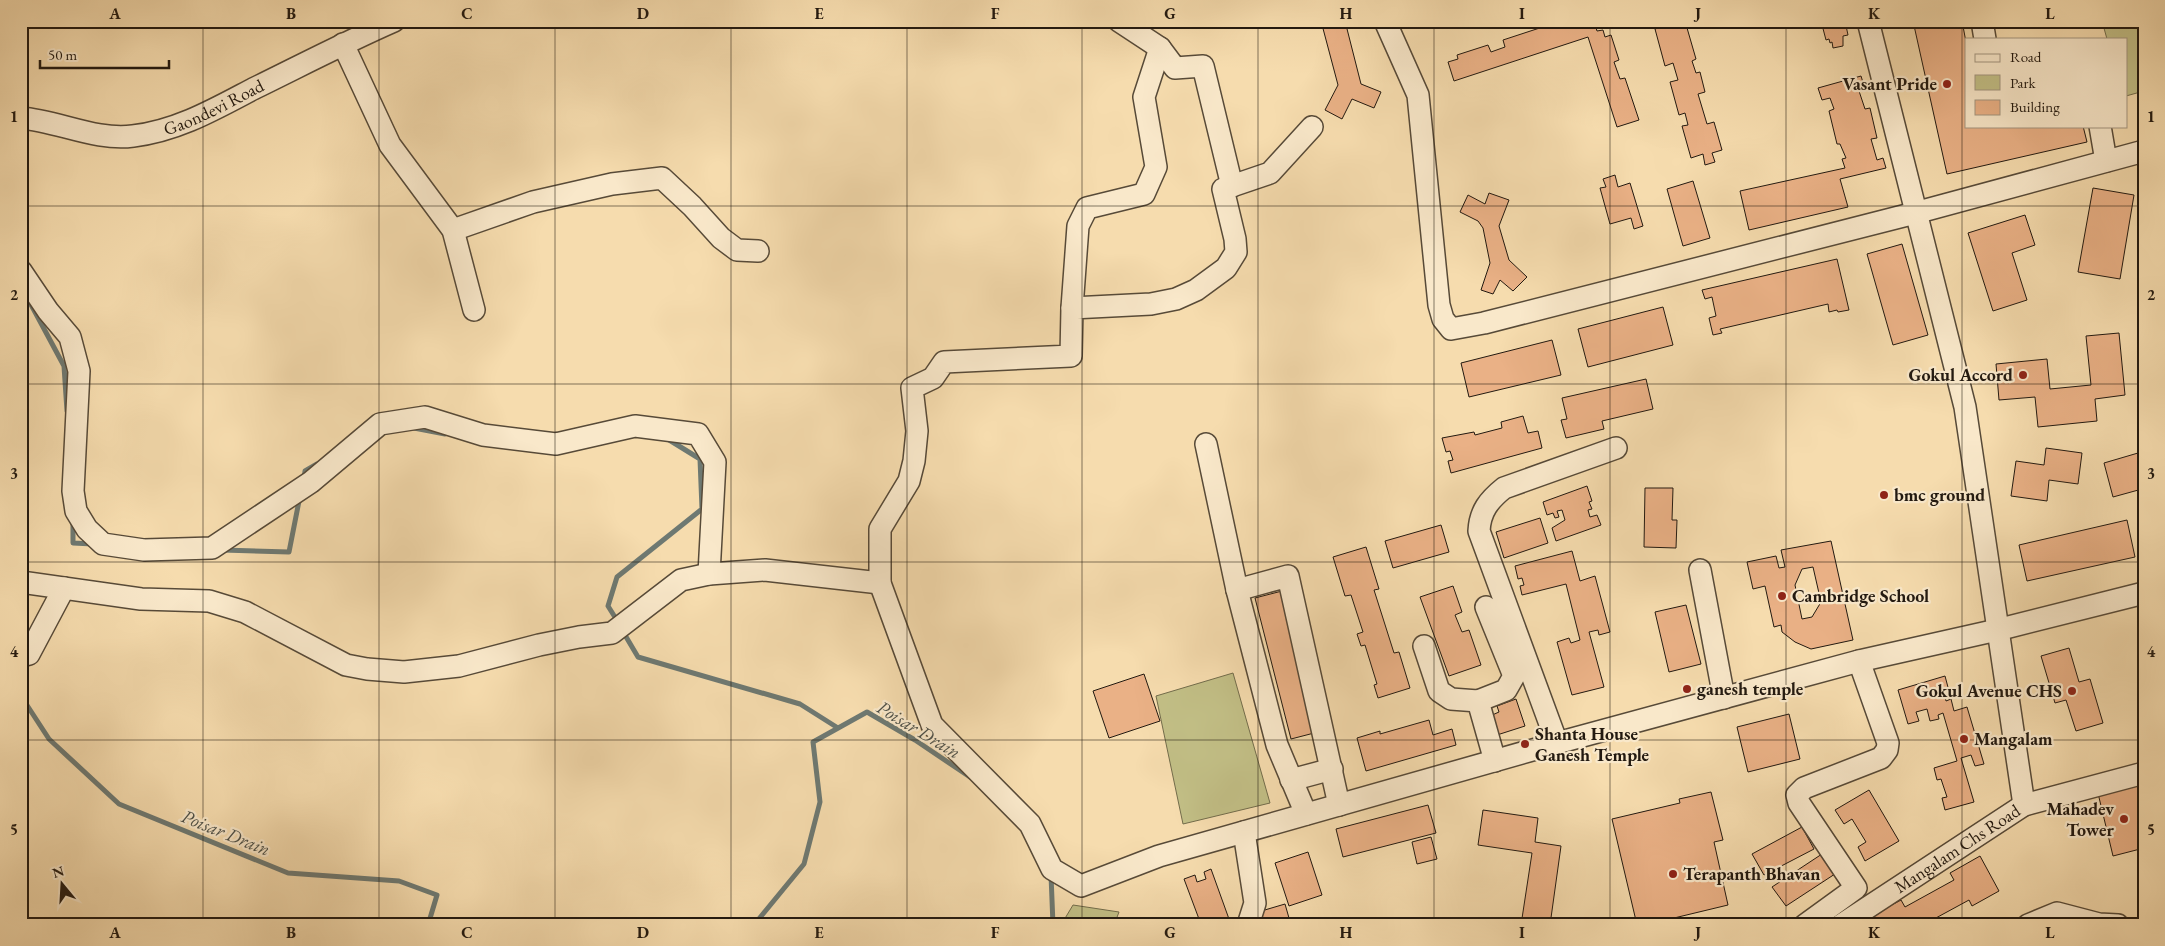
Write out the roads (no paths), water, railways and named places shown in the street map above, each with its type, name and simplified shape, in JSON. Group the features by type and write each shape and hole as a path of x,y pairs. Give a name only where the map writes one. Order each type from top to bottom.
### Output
{"street":[{"name":"Gaondevi Road","path":"21,118 38,119 96,134 132,136 163,130 195,119 343,44 394,21"},
{"path":"1119,21 1160,48 1175,68 1203,66 1232,186"},
{"path":"1385,21 1418,95 1439,305 1443,319 1451,329 1484,323 1915,213 2144,152"},
{"name":"Mangalam Chs Road","path":"1841,925 2024,805 1965,407 1868,21"},
{"path":"1982,21 1985,38"},
{"path":"343,44 390,145 453,230 474,310"},
{"path":"1160,48 1144,97 1156,167 1144,194 1087,208 1078,226 1072,308 1071,356 944,362 933,378 912,388 917,431 914,461 909,481 880,529 880,583 932,725 1030,824 1052,869 1081,886 1159,856 1557,743 1859,661 1997,630 2144,593"},
{"path":"1072,308 1151,304 1176,299 1196,290 1226,268 1236,252 1235,239 1223,189 1270,173 1312,127"},
{"path":"2100,128 2106,161"},
{"path":"453,230 533,202 612,184 662,178 692,206 721,238 737,250 758,251"},
{"path":"21,271 48,311 70,337 79,371 73,491 76,511 86,529 103,544 144,550 212,548 311,482 380,424 425,418 483,435 556,444 635,426 698,434 715,462 709,574"},
{"path":"1206,444 1237,590 1277,745 1306,814"},
{"path":"1557,743 1479,531 1480,520 1490,500 1504,488 1616,448"},
{"path":"21,582 141,598 209,601 245,612 346,665 404,672 459,666 539,644 579,637 620,626 681,580 709,574 765,570 880,583"},
{"path":"1700,570 1724,698"},
{"path":"1237,590 1288,576 1339,805"},
{"path":"21,656 29,654 64,588"},
{"path":"1424,646 1439,691 1451,699 1478,701 1506,690 1514,676 1486,607"},
{"path":"1805,925 1856,888 1799,803 1797,795 1804,788 1881,758 1887,750 1888,743 1859,661"},
{"path":"1478,701 1495,761"},
{"path":"1291,780 1332,769"},
{"path":"2024,805 2144,772"},
{"path":"1244,832 1255,903 1248,925"},
{"path":"2028,925 2057,913 2099,924 2118,925"}],"waterway":[{"path":"28,299 64,366 67,411"},
{"path":"414,428 445,434"},
{"path":"618,622 608,606 617,577 702,509 700,459 666,438"},
{"path":"304,478 305,471 317,464"},
{"path":"222,550 289,552 300,496"},
{"path":"73,520 73,543 93,544"},
{"path":"622,630 638,657 800,704 838,728"},
{"name":"Poisar Drain","path":"21,696 49,739 119,804 288,873 399,881 437,895 428,925"},
{"name":"Poisar Drain","path":"757,925 758,920 804,864 820,802 813,742 867,712 915,740 970,777"},
{"path":"1051,875 1053,925"}],"place":[{"name":"Vasant Pride","path":"1947,84"},
{"name":"Gokul Accord","path":"2023,375"},
{"name":"bmc ground","path":"1884,495"},
{"name":"Cambridge School","path":"1782,596"},
{"name":"ganesh temple","path":"1687,689"},
{"name":"Gokul Avenue CHS","path":"2072,691"},
{"name":"Mangalam","path":"1964,739"},
{"name":"Shanta House Ganesh Temple","path":"1525,744"},
{"name":"Mahadev Tower","path":"2124,819"},
{"name":"Terapanth Bhavan","path":"1673,874"}]}
